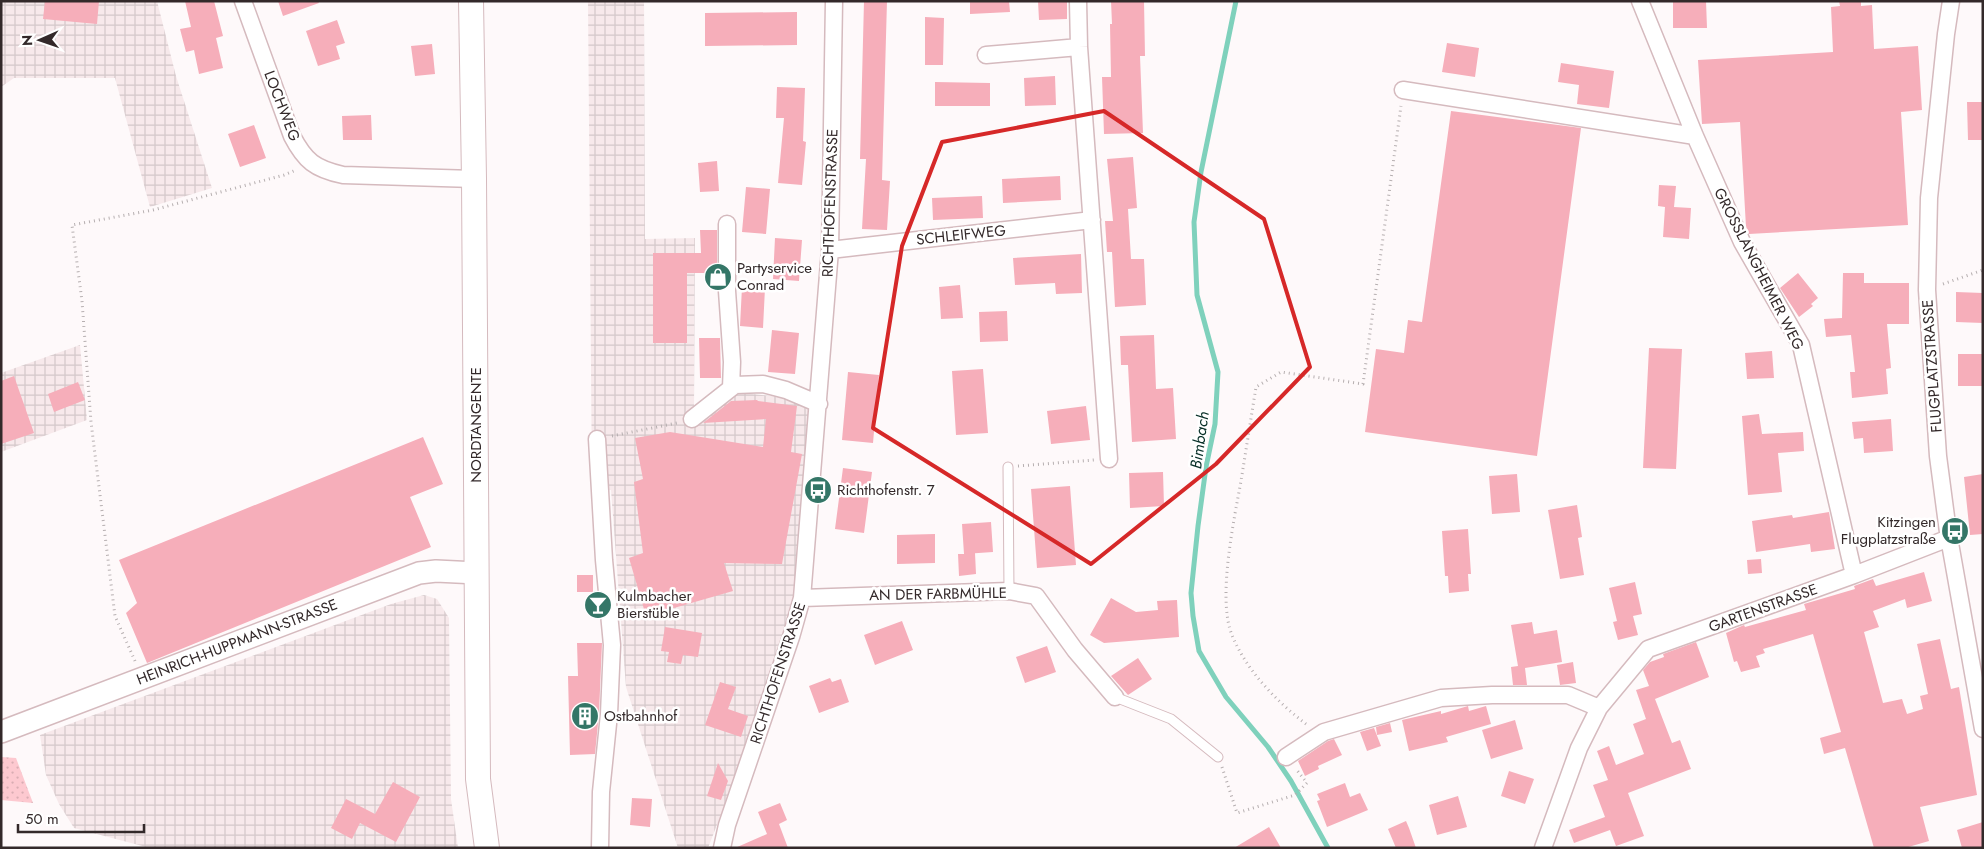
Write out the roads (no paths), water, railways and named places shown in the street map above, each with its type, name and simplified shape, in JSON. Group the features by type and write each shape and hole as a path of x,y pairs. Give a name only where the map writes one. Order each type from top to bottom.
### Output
{"main road":[{"name":"NORDTANGENTE","path":"472,1 478,779 488,848"}],"street":[{"name":"LOCHWEG","path":"243,1 292,136 300,151 310,162 325,171 343,175 474,179"},
{"name":"RICHTHOFENSTRASSE","path":"722,848 727,825 791,637 802,598 830,250 834,1"},
{"path":"1078,1 1079,47 1109,459"},
{"name":"GROSSLANGHEIMER WEG","path":"1640,1 1695,136 1742,242 1800,345 1854,575"},
{"name":"FLUGPLATZSTRASSE","path":"1951,1 1929,198 1927,290 1938,456 1949,538 1983,729"},
{"path":"986,55 1079,47"},
{"path":"1403,90 1695,136"},
{"name":"SCHLEIFWEG","path":"830,250 1092,220"},
{"path":"727,224 727,291 732,362 731,388"},
{"path":"692,419 735,386 762,384 786,390 819,404"},
{"path":"597,438 604,560 612,645 609,714 601,792 600,848"},
{"name":"GARTENSTRASSE","path":"1543,848 1579,748 1599,708 1648,649 1854,575 1949,538"},
{"name":"HEINRICH-HUPPMANN-STRASSE","path":"1,732 418,574 436,571 477,573"},
{"name":"AN DER FARBMÜHLE","path":"802,598 1009,591 1036,596 1075,650 1115,697"},
{"path":"1286,757 1324,732 1441,698 1492,695 1568,695 1599,708"}],"lane":[{"path":"1008,467 1009,591"},
{"path":"1115,697 1171,719 1218,757"}],"waterway":[{"name":"Bimbach","path":"1236,1 1201,172 1194,222 1197,295 1218,372 1215,424 1206,467 1191,593 1193,616 1199,651 1226,697 1268,747 1291,781 1328,848"}],"place":[{"name":"Partyservice Conrad","path":"718,277"},
{"name":"Richthofenstr. 7","path":"818,490"},
{"name":"Kitzingen Flugplatzstraße","path":"1955,531"},
{"name":"Kulmbacher Bierstüble","path":"598,605"},
{"name":"Ostbahnhof","path":"585,716"}]}
